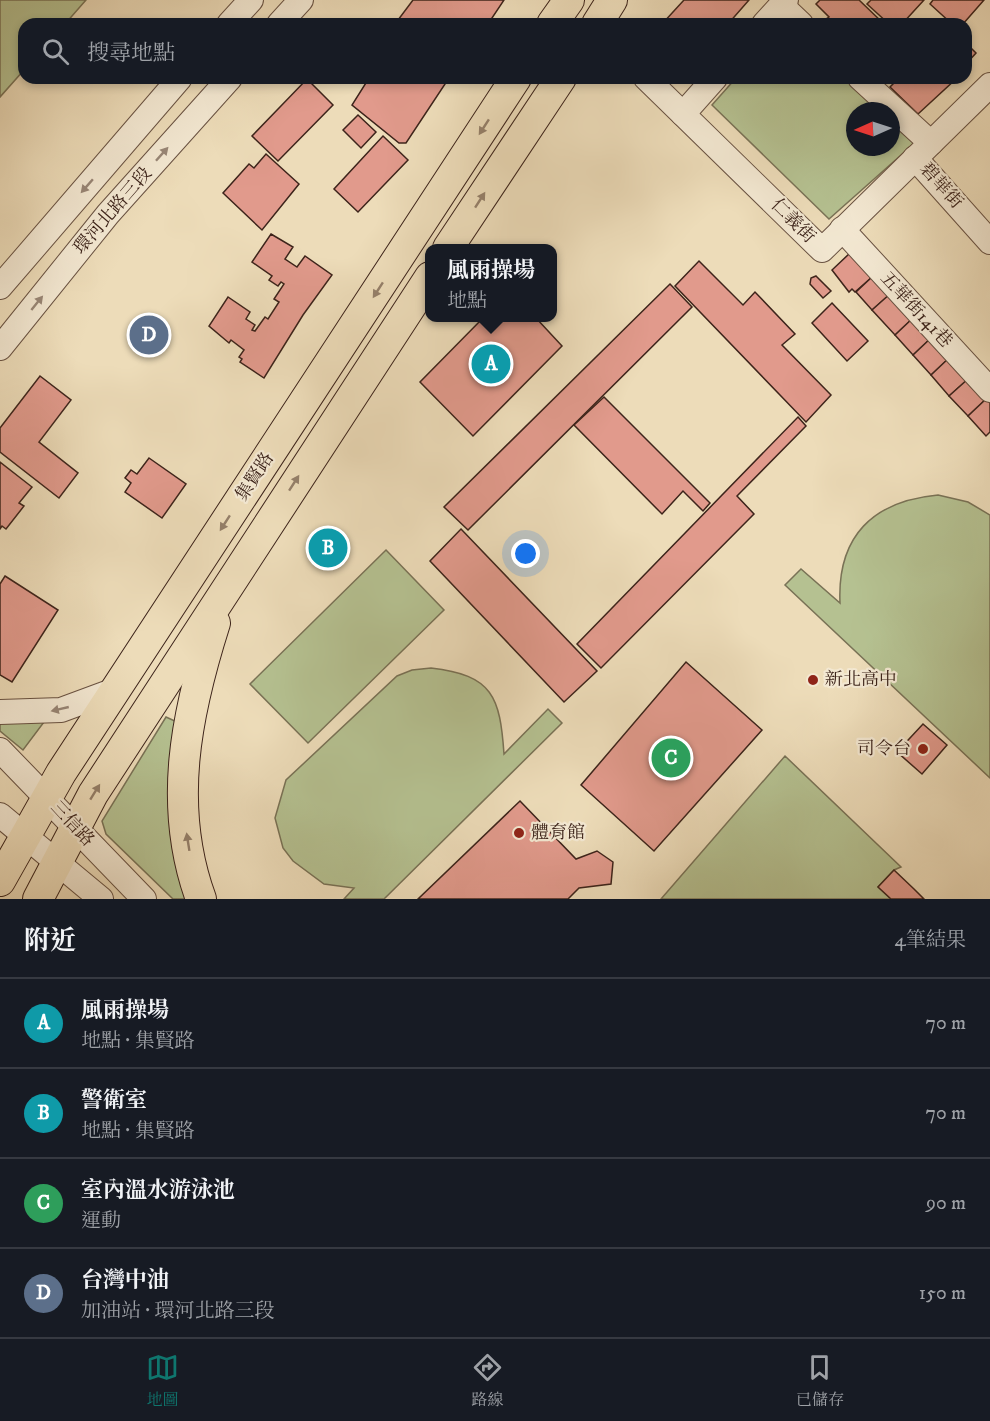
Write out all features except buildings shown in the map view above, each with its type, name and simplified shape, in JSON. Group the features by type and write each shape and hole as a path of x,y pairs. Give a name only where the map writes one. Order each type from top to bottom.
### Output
{"main road":[{"path":"555,18 565,0"},
{"path":"556,18 570,0"},
{"path":"601,18 612,0"},
{"name":"集賢路","path":"0,881 46,796 512,84"},
{"path":"451,244 557,84"},
{"name":"集賢路","path":"39,899 74,826 425,283"},
{"path":"201,899 194,878 184,813 183,755 195,687 228,585"}],"street":[{"path":"234,18 251,0"},
{"path":"284,18 301,0"},
{"path":"770,18 784,3 796,18"},
{"name":"環河北路三段","path":"0,288 175,84"},
{"name":"環河北路三段","path":"0,348 108,214 225,84"},
{"name":"仁義街","path":"652,84 822,250 990,85"},
{"path":"683,114 710,84"},
{"name":"碧華街","path":"865,84 923,150 990,242"},
{"name":"五華街141巷","path":"842,229 990,390"},
{"path":"0,712 61,710 115,690"},
{"name":"三信路","path":"0,750 144,899"},
{"path":"0,815 24,835"},
{"name":"三信路","path":"24,835 101,899"}],"green space":[{"path":"0,0 86,0 70,18 18,18 18,77 0,97"},
{"path":"731,84 858,84 877,102 846,102 846,156 900,156 829,219 712,105"},
{"path":"900,123 918,140 900,156"},
{"path":"938,495 968,502 990,515 990,778 785,585 801,569 840,603 845,559 853,541 864,526 878,514 895,505"},
{"path":"386,550 444,610 308,743 250,684"},
{"path":"431,668 468,676 489,692 500,718 504,754 548,709 562,723 384,899 344,899 354,888 324,884 293,861 283,848 275,818 286,780 397,676 412,670"},
{"path":"50,714 23,750 0,731 0,720"},
{"path":"166,717 177,722 185,899 173,899 106,834 102,821"},
{"path":"785,756 901,867 894,870 878,887 891,899 661,899"}],"place":[{"name":"台灣中油","path":"149,335"},
{"name":"風雨操場","path":"491,364"},
{"name":"警衛室","path":"328,548"},
{"name":"新北高中","path":"813,680"},
{"name":"司令台","path":"923,749"},
{"name":"室內溫水游泳池","path":"671,758"},
{"name":"體育館","path":"519,833"}]}
